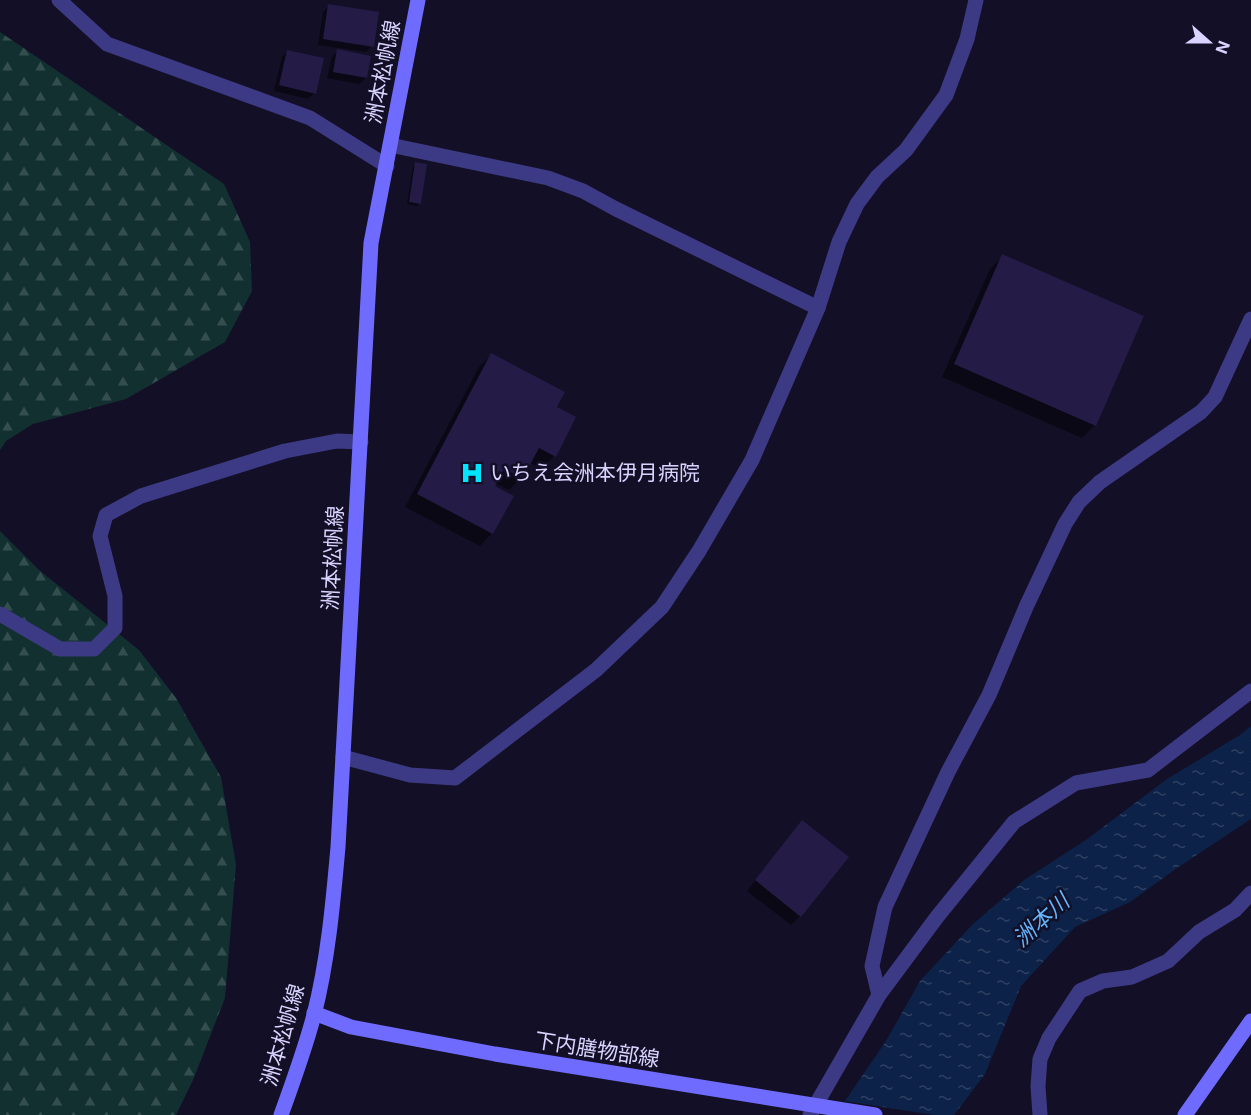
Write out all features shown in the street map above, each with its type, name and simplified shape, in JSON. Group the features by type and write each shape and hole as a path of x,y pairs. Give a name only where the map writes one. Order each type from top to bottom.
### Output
{"main road":[{"name":"洲本松帆線","path":"282,1115 314,1013 325,960 333,901 371,243 418,0"},
{"name":"下内膳物部線","path":"314,1013 351,1027 517,1058 812,1111 841,1109 875,1115"},
{"path":"1185,1115 1251,1021"}],"street":[{"path":"59,0 107,44 310,118 387,166"},
{"path":"343,757 410,775 455,778 596,670 662,607 699,551 752,460 818,308 839,242 857,204 877,177 906,150 946,95 967,39 976,0"},
{"path":"390,145 548,178 583,191 818,308"},
{"path":"879,994 872,966 885,908 948,772 989,694 1065,524 1079,502 1101,482 1201,412 1215,397 1251,319"},
{"path":"0,614 60,649 94,649 115,628 115,596 100,536 106,515 141,496 285,451 337,441 361,442"},
{"path":"812,1111 879,994 937,917 1014,822 1076,783 1148,770 1251,692"},
{"path":"1040,1115 1038,1086 1040,1059 1049,1038 1080,991 1103,981 1132,977 1168,960 1199,932 1234,910 1251,893"}],"green space":[{"path":"0,32 224,184 250,242 252,291 225,342 126,399 33,424 6,441 0,450"},
{"path":"0,531 39,570 139,650 176,698 221,777 236,865 225,998 193,1080 176,1115 0,1115"}],"water":[{"name":"洲本川","path":"1251,726 1251,819 1130,902 1075,927 1021,986 985,1074 954,1115 934,1115 845,1101 886,1041 920,981 972,925 1024,880 1086,840 1167,779"}],"building":[{"path":"328,4 379,12 374,47 323,39"},
{"path":"337,49 371,56 367,78 333,72"},
{"path":"287,50 324,58 316,94 279,85"},
{"path":"415,162 427,164 421,204 409,202"},
{"path":"1002,254 1144,316 1096,426 954,364"},
{"path":"491,353 565,392 557,407 576,417 556,457 539,448 523,478 504,469 495,486 514,496 493,534 417,494"},
{"path":"802,820 849,857 801,917 755,880"}],"place":[{"name":"いちえ会洲本伊月病院","path":"472,473"}]}
